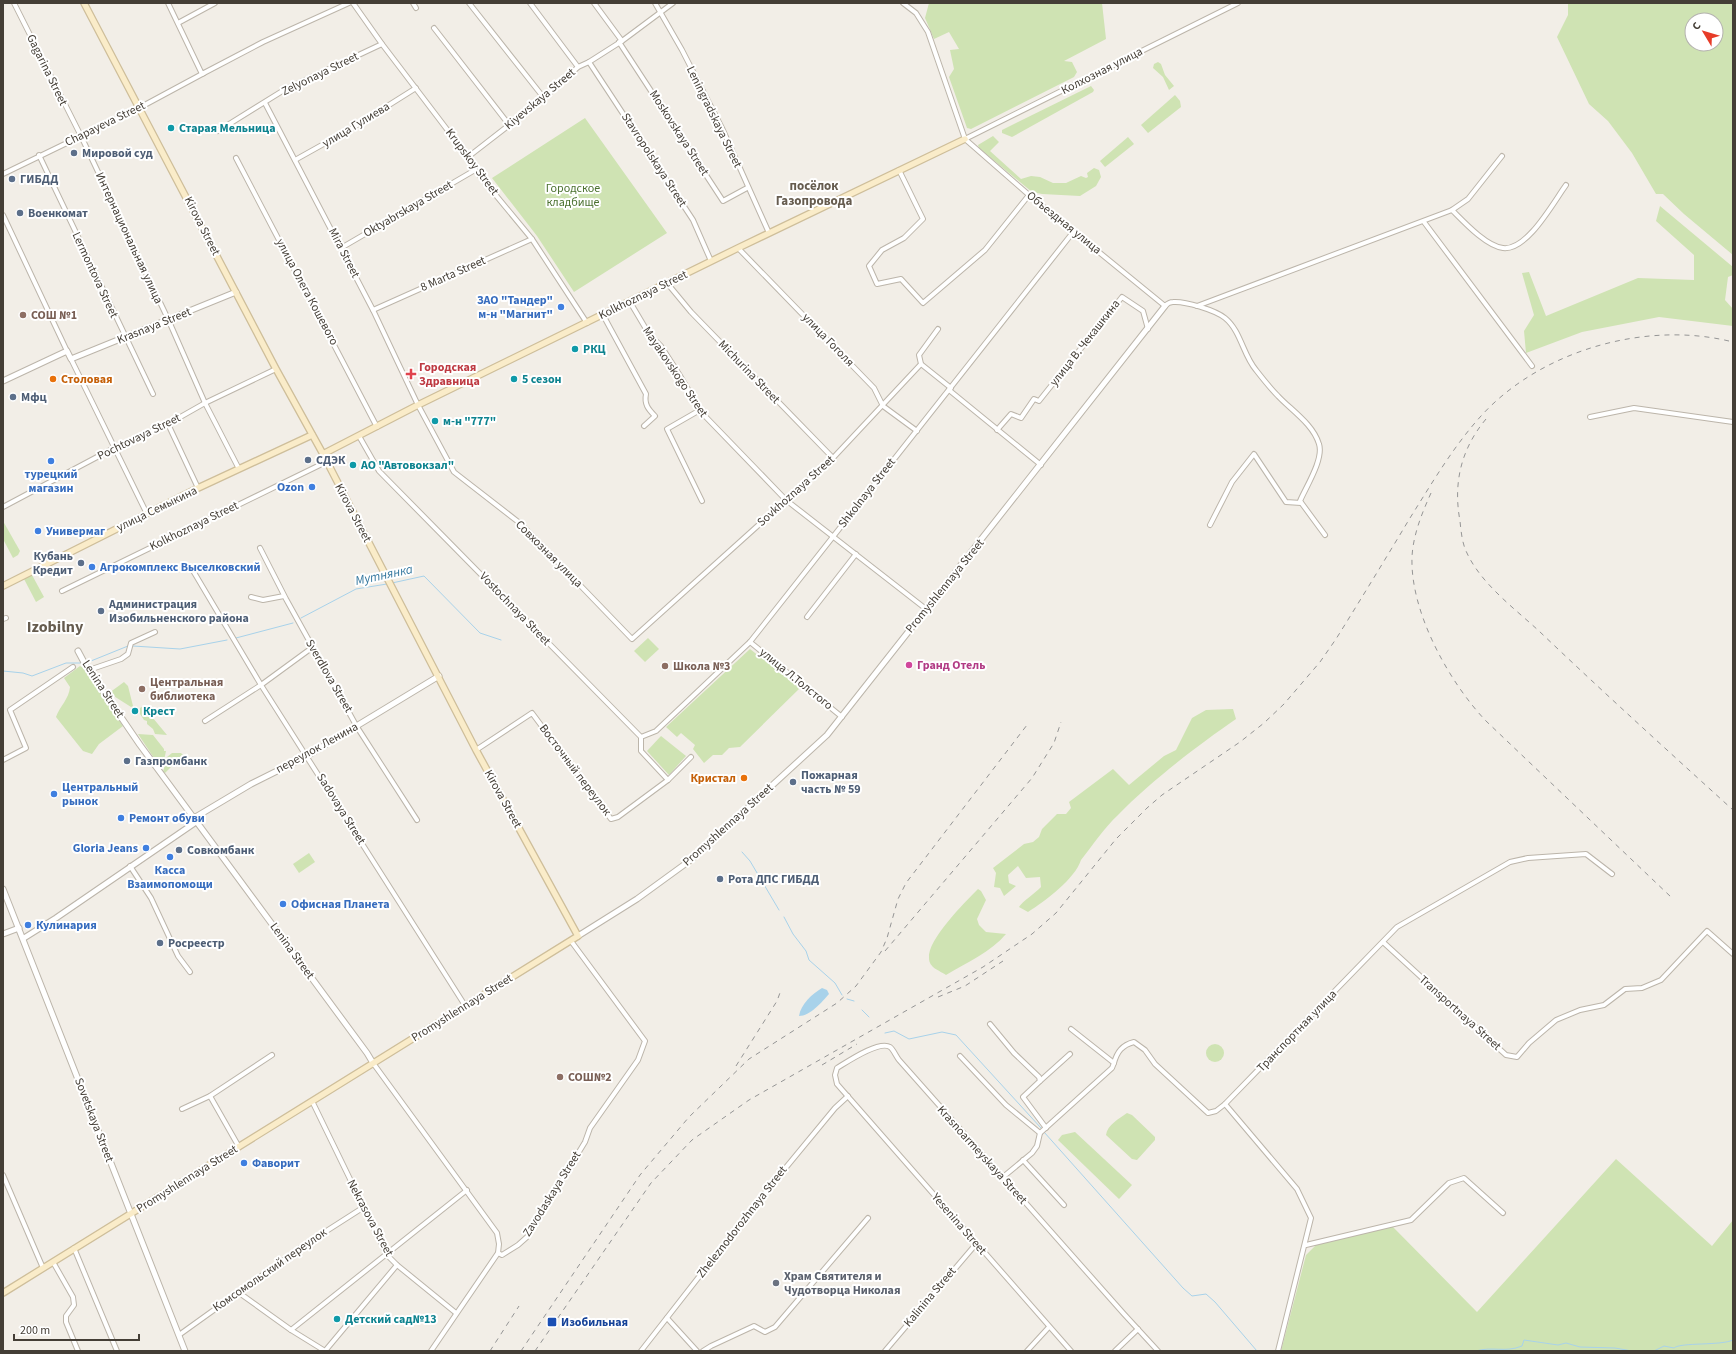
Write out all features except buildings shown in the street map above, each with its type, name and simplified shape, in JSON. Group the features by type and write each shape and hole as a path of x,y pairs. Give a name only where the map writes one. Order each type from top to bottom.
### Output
{"main road":[{"name":"Kirova Street","path":"84,3 276,369 323,454 476,750 578,936"},
{"name":"Kolkhoznaya Street","path":"323,454 711,261 899,170 965,140"},
{"name":"улица Семыкина","path":"3,586 198,488 312,436"},
{"name":"Promyshlennaya Street","path":"3,1293 373,1063 466,1007 578,936"}],"street":[{"name":"Gagarina Street","path":"14,3 80,136"},
{"path":"168,3 204,73"},
{"path":"178,23 215,3"},
{"name":"Chapayeva Street","path":"3,174 39,155 139,108 263,42 349,3"},
{"name":"Krupskoy Street","path":"353,3 382,44 468,157 475,170 532,238 587,322"},
{"path":"413,3 416,8"},
{"path":"469,3 544,98"},
{"path":"530,3 578,67"},
{"name":"Moskovskaya Street","path":"594,3 621,41 724,201 747,188"},
{"name":"Leningradskaya Street","path":"655,3 722,128 747,188 769,233"},
{"name":"Kiyevskaya Street","path":"468,157 510,126 578,67 589,62 621,41 673,3"},
{"path":"903,3 916,13 928,32 965,140"},
{"name":"Колхозная улица","path":"965,140 1238,3"},
{"path":"434,28 510,126"},
{"name":"Zelyonaya Street","path":"218,131 284,90 382,44"},
{"name":"Stavropolskaya Street","path":"589,62 693,220 711,261"},
{"name":"улица Гулиева","path":"295,160 354,127 416,88"},
{"name":"Mira Street","path":"265,103 373,310 418,406 444,457 454,472 459,476"},
{"name":"Интернациональная улица","path":"80,136 168,320 205,403 239,469"},
{"name":"Объездная улица","path":"965,140 1029,195 1165,306"},
{"name":"Lermontova Street","path":"39,155 153,394"},
{"path":"1196,307 1424,222 1452,210 1468,199 1502,156"},
{"name":"улица Олега Кошевого","path":"236,158 377,427"},
{"name":"Oktyabrskaya Street","path":"341,248 475,170"},
{"path":"899,170 923,219 904,238 882,250 868,266 877,284 901,279 923,303 985,250 1029,195"},
{"path":"1452,210 1480,237 1502,248 1512,247 1526,239 1566,185"},
{"path":"3,215 67,351 147,514"},
{"path":"1424,222 1532,366"},
{"name":"Shkolnaya Street","path":"641,737 656,731 750,642 1074,231"},
{"name":"8 Marta Street","path":"373,310 532,238"},
{"name":"улица Гоголя","path":"738,248 874,388 884,406 916,431"},
{"name":"Michurina Street","path":"666,284 691,312 833,458"},
{"name":"Krasnaya Street","path":"71,359 236,292"},
{"name":"улица В. Чекашкина","path":"997,430 1011,414 1021,418 1034,399 1039,401 1122,296 1143,311 1148,328"},
{"name":"Mayakovskogo Street","path":"630,302 649,334 661,346 676,368 700,410 786,500 926,609"},
{"path":"1165,306 1171,302 1214,312 1225,318 1233,327 1254,368 1314,433 1320,445 1320,458 1300,501 1325,535"},
{"name":"Promyshlennaya Street","path":"578,936 637,899 692,859 827,735 1041,466 1165,306"},
{"path":"604,315 646,394 645,400 648,409 655,416 644,426"},
{"name":"Sovkhoznaya Street","path":"459,476 521,524 632,639 833,458 884,406 921,364 919,355 938,329"},
{"path":"3,381 67,351"},
{"path":"921,364 1041,466"},
{"name":"Pochtovaya Street","path":"3,507 114,448 168,424 205,403 276,369"},
{"path":"1590,417 1634,408 1733,422"},
{"path":"700,410 667,429 702,501"},
{"path":"168,424 198,488"},
{"name":"Vostochnaya Street","path":"359,436 379,471 641,737"},
{"path":"1210,525 1232,482 1254,454 1286,502 1301,503"},
{"name":"Kolkhoznaya Street","path":"62,590 326,462"},
{"name":"Sverdlova Street","path":"260,548 284,596 357,727 417,820"},
{"path":"807,617 856,554"},
{"name":"Sadovaya Street","path":"192,569 261,685 308,756 466,1007"},
{"path":"251,597 263,600 284,596"},
{"path":"88,668 121,659 128,654 131,643 155,632"},
{"name":"улица Л.Толстого","path":"750,642 842,717"},
{"path":"205,721 261,685 313,648"},
{"name":"Lenina Street","path":"78,651 83,661 195,820 467,1190 497,1233 499,1244 498,1253"},
{"path":"3,760 26,748 10,710 73,667"},
{"name":"переулок Ленина","path":"24,938 56,918 195,820 251,784 308,756 439,676"},
{"name":"Восточный переулок","path":"476,750 532,713 611,819 618,817 668,780 691,757"},
{"path":"641,737 640,751 668,780"},
{"name":"Транспортная улица","path":"1114,1063 1117,1053 1127,1044 1134,1042 1145,1050 1155,1064 1208,1114 1216,1111 1397,927 1510,862 1528,858 1586,854 1612,874"},
{"path":"130,866 151,898 178,956 190,972"},
{"name":"Sovetskaya Street","path":"3,889 24,938 185,1351"},
{"path":"3,934 19,928"},
{"name":"Transportnaya Street","path":"1383,942 1506,1055 1517,1058 1529,1043 1556,1020 1580,1010 1604,1005 1625,989 1642,988 1661,980 1707,931 1733,954"},
{"name":"Zavodaskaya Street","path":"498,1253 502,1255 518,1246 527,1237 585,1142 590,1128 638,1060 645,1041 571,941"},
{"path":"990,1024 1040,1081"},
{"path":"1003,1177 1037,1146 1040,1133 1112,1068 1114,1063 1071,1029"},
{"name":"Krasnoarmeyskaya Street","path":"848,1096 838,1084 835,1075 837,1068 876,1047 885,1045 891,1048 898,1060 1158,1351"},
{"path":"1046,1128 1024,1097 1070,1054"},
{"path":"182,1109 210,1096 272,1055"},
{"path":"960,1056 1006,1105 1040,1133"},
{"path":"210,1096 239,1147"},
{"name":"Yesenina Street","path":"848,1096 1071,1351"},
{"name":"Zheleznodorozhnaya Street","path":"641,1351 755,1204 835,1108 848,1096"},
{"name":"Nekrasova Street","path":"312,1101 387,1254 397,1265 456,1313"},
{"path":"1224,1104 1297,1189 1312,1218 1278,1351"},
{"path":"1023,1160 1064,1205"},
{"path":"3,1175 43,1268"},
{"path":"1306,1245 1411,1220 1449,1183 1464,1178 1503,1213"},
{"path":"291,1330 467,1190"},
{"name":"Комсомольский переулок","path":"179,1336 302,1246 364,1207"},
{"path":"703,1351 710,1346 754,1326 764,1332 775,1327 868,1218"},
{"name":"Kalinina Street","path":"885,1351 976,1244"},
{"path":"74,1248 117,1351"},
{"path":"431,1351 498,1253"},
{"path":"53,1262 73,1297 74,1305 66,1316 66,1322 78,1351"},
{"path":"238,1292 291,1330 325,1351 397,1265"},
{"path":"667,1318 697,1351"},
{"path":"1027,1351 1049,1327"},
{"path":"1115,1351 1138,1329"}],"green space":[{"path":"929,3 1102,3 1106,39 1064,61 1072,62 1077,72 1074,77 971,129 967,128 949,77 954,69 950,50 959,49 949,32 934,39 925,18"},
{"path":"1568,3 1733,3 1733,255 1684,214 1663,194 1656,194 1632,153 1608,121 1589,104 1557,37 1568,15"},
{"path":"1158,62 1161,64 1165,75 1174,86 1169,90 1163,77 1153,68 1154,64"},
{"path":"1091,86 1094,90 1093,92 1012,137 1002,133 1002,130"},
{"path":"1175,95 1180,101 1181,107 1148,133 1141,125"},
{"name":"Городское кладбище","path":"585,118 667,233 574,292 537,236 492,178"},
{"path":"993,136 999,142 990,151 1021,179 1031,176 1040,177 1053,183 1066,183 1081,176 1086,178 1088,177 1087,173 1094,168 1099,170 1101,177 1096,186 1080,196 1032,192 979,148 978,145"},
{"path":"1128,137 1134,144 1105,167 1100,161"},
{"path":"1660,206 1733,267 1733,275 1728,277 1725,300 1733,309 1733,326 1659,317 1582,332 1526,353 1524,331 1534,315 1522,273 1529,272 1546,316 1638,278 1694,280 1694,255 1656,221"},
{"path":"3,521 20,551 18,555 13,558 3,539"},
{"path":"32,575 44,597 36,602 24,579"},
{"path":"648,638 659,649 645,662 634,651"},
{"path":"750,649 800,688 740,747 729,748 722,755 713,755 704,763 693,749 695,745 681,733 677,737 666,727"},
{"path":"80,666 84,668 123,726 99,744 92,754 83,751 56,717 66,699 70,687 64,678"},
{"path":"124,682 128,686 133,706 131,707 109,693"},
{"path":"143,706 167,735 155,734 153,729 147,724 147,721 144,720 140,714 140,708"},
{"path":"1233,709 1236,719 1175,764 1131,802 1103,831 1081,860 1073,875 1043,902 1028,912 1019,907 1041,887 1040,877 1026,878 1018,866 1008,875 1009,883 1016,886 1004,896 1000,888 994,887 996,873 993,868 1024,844 1033,842 1039,837 1042,829 1057,814 1066,814 1071,808 1069,802 1113,769 1129,785 1164,756 1176,750 1192,718 1206,710"},
{"path":"138,734 153,735 164,751 166,751 162,770"},
{"path":"661,736 686,756 669,775 647,751"},
{"path":"172,753 181,753 183,755 165,773 163,772 167,757"},
{"path":"309,853 315,862 299,873 293,864"},
{"path":"978,889 981,891 986,900 977,919 979,925 986,932 1006,934 986,952 946,975 935,968 929,961 930,950 940,932"},
{"path":"1211,1044 1219,1044 1224,1049 1222,1060 1219,1062 1211,1062 1206,1057 1206,1049"},
{"path":"1127,1113 1132,1115 1155,1137 1155,1140 1137,1160 1132,1159 1106,1135 1111,1125"},
{"path":"1075,1132 1132,1185 1119,1199 1058,1140 1062,1135"},
{"path":"1616,1159 1712,1246 1733,1220 1733,1351 1281,1351 1306,1255 1316,1245 1392,1226 1477,1312"}],"water":[{"path":"822,988 827,990 829,994 807,1014 799,1016 802,1007 814,993"}],"waterway":[{"name":"Мутнянка","path":"392,583 424,576 480,633 501,640"},
{"name":"Мутнянка","path":"301,618 356,589 387,584"},
{"name":"Мутнянка","path":"236,638 293,623"},
{"name":"Мутнянка","path":"133,646 180,649 227,640"},
{"name":"Мутнянка","path":"86,663 128,646"},
{"name":"Мутнянка","path":"3,671 23,673 32,676 66,663 81,663"},
{"path":"742,852 750,861 779,910"},
{"path":"784,917 793,934 806,951 809,960 835,983 842,995"},
{"path":"847,999 854,1001"},
{"path":"862,1010 869,1017"},
{"path":"885,1033 894,1031 909,1039 942,1032 956,1035 1041,1128"},
{"path":"1044,1132 1183,1288 1192,1296 1206,1294 1215,1302 1257,1351"},
{"path":"1476,1351 1516,1348 1522,1346 1524,1340 1558,1345 1566,1343 1580,1347 1615,1348 1632,1351"},
{"path":"1654,1351 1664,1346 1674,1348 1684,1345 1720,1343 1733,1340"}],"railway":[{"path":"535,1351 651,1183 692,1140 749,1100 983,967 1032,934 1056,913 1116,839 1147,808 1162,795 1240,742 1264,723 1284,704 1320,662 1336,639 1410,518 1452,453 1481,416 1506,393 1534,374 1564,358 1597,346 1631,338 1666,335 1700,336 1733,342"},
{"path":"1486,419 1470,442 1461,467 1459,480 1458,507 1462,536 1466,551 1472,563 1498,594 1733,810"},
{"path":"1431,493 1421,516 1414,541 1412,557 1413,578 1425,623 1434,645 1446,666 1472,705 1486,721 1671,897"},
{"path":"885,951 1032,778 1054,743 1061,722"},
{"path":"521,1351 640,1175 689,1117 749,1059 837,1003 856,986 881,952 887,938 898,899 906,883 1027,725"},
{"path":"938,997 965,986 1003,961"},
{"path":"736,1066 777,1001 781,990"},
{"path":"822,1065 857,1044"},
{"path":"490,1351 519,1306"}],"place":[{"name":"Старая Мельница","path":"171,128"},
{"name":"Мировой суд","path":"74,153"},
{"name":"ГИБДД","path":"12,179"},
{"name":"Военкомат","path":"20,213"},
{"name":"ЗАО \"Тандер\" м-н \"Магнит\"","path":"561,307"},
{"name":"СОШ №1","path":"23,315"},
{"name":"РКЦ","path":"575,349"},
{"name":"Городская Здравница","path":"411,374"},
{"name":"Столовая","path":"53,379"},
{"name":"5 сезон","path":"514,379"},
{"name":"Мфц","path":"13,397"},
{"name":"м-н \"777\"","path":"435,421"},
{"name":"СДЭК","path":"308,460"},
{"name":"турецкий магазин","path":"51,461"},
{"name":"АО \"Автовокзал\"","path":"353,465"},
{"name":"Ozon","path":"312,487"},
{"name":"Универмаг","path":"38,531"},
{"name":"Кубань Кредит","path":"81,563"},
{"name":"Агрокомплекс Выселковский","path":"92,567"},
{"name":"Администрация Изобильненского района","path":"101,611"},
{"name":"Гранд Отель","path":"909,665"},
{"name":"Школа №3","path":"665,666"},
{"name":"Центральная библиотека","path":"142,689"},
{"name":"Крест","path":"135,711"},
{"name":"Газпромбанк","path":"127,761"},
{"name":"Кристал","path":"744,778"},
{"name":"Пожарная часть № 59","path":"793,782"},
{"name":"Центральный рынок","path":"54,794"},
{"name":"Ремонт обуви","path":"121,818"},
{"name":"Gloria Jeans","path":"146,848"},
{"name":"Совкомбанк","path":"179,850"},
{"name":"Касса Взаимопомощи","path":"170,857"},
{"name":"Рота ДПС ГИБДД","path":"720,879"},
{"name":"Офисная Планета","path":"283,904"},
{"name":"Кулинария","path":"28,925"},
{"name":"Росреестр","path":"160,943"},
{"name":"СОШ№2","path":"560,1077"},
{"name":"Фаворит","path":"244,1163"},
{"name":"Храм Святителя и Чудотворца Николая","path":"776,1283"},
{"name":"Детский сад№13","path":"337,1319"},
{"name":"Изобильная","path":"552,1322"}],"district":[{"name":"посёлок Газопровода","path":"814,194"},
{"name":"Izobilny","path":"55,627"}]}
